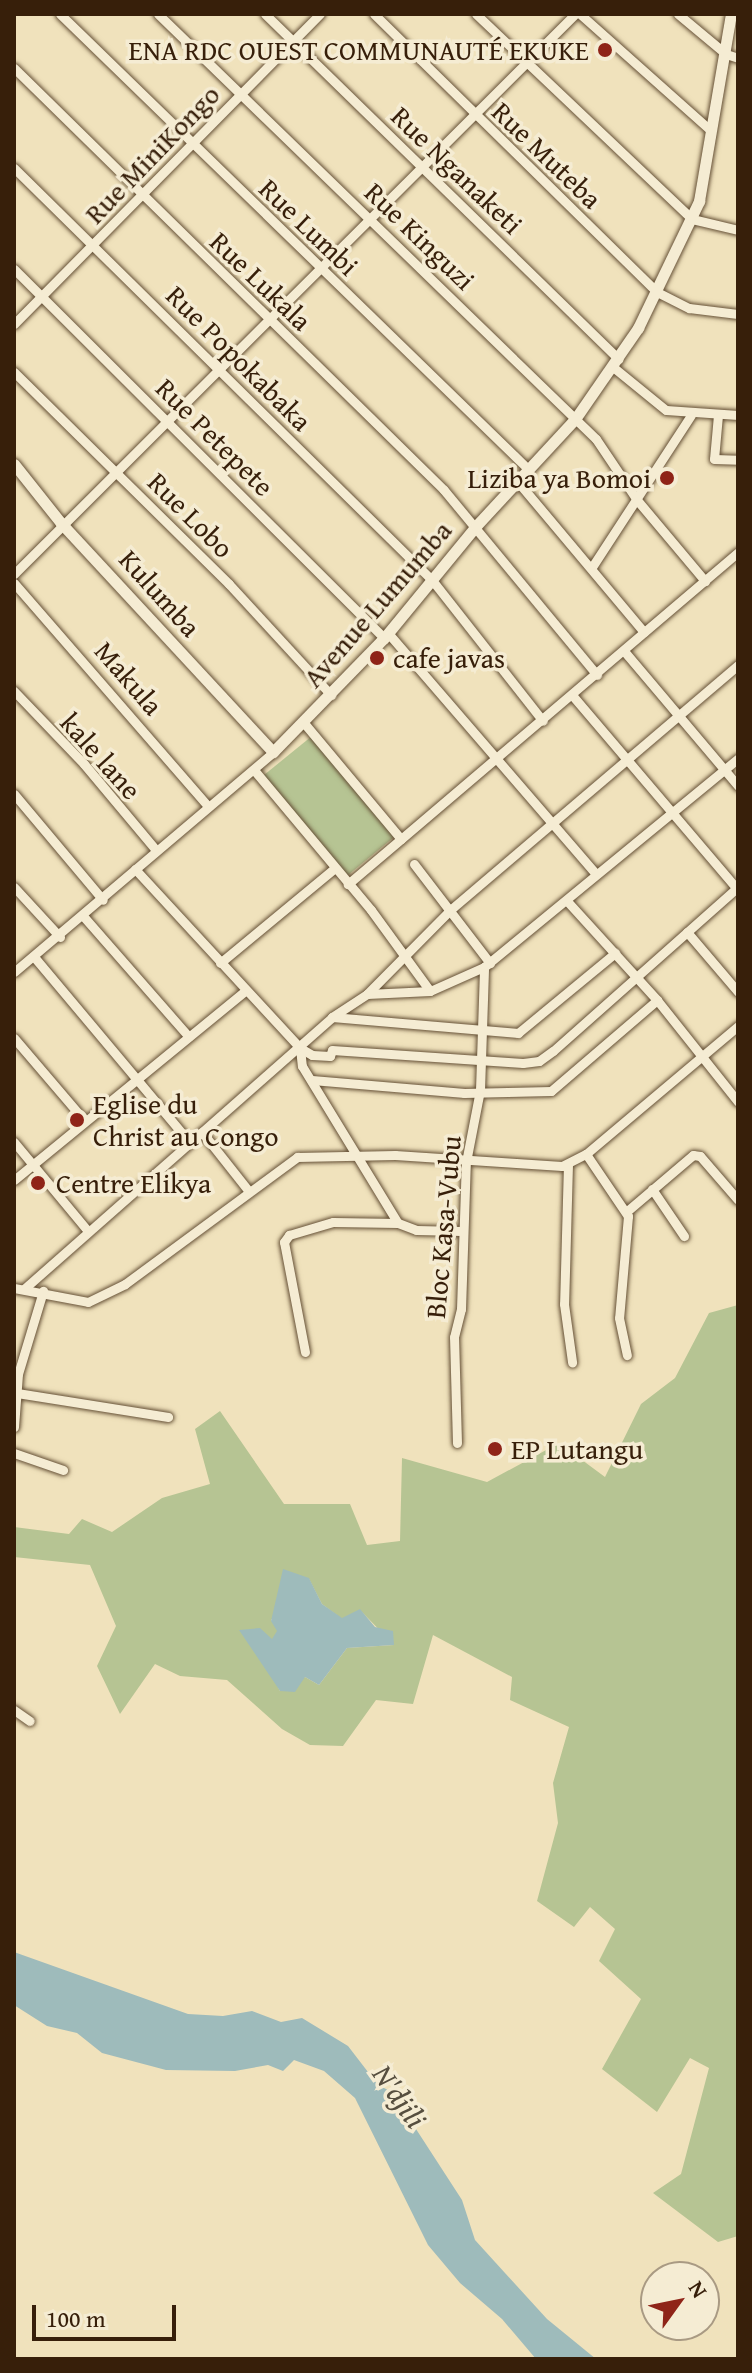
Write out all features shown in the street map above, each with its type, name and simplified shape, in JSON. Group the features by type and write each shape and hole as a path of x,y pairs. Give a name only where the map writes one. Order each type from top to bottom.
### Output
{"street":[{"name":"Rue Lumbi","path":"60,14 192,146 529,470"},
{"name":"Rue Kinguzi","path":"158,14 370,217 611,456 637,500 705,581"},
{"name":"Rue Nganaketi","path":"265,14 421,164 654,405 691,415 738,415"},
{"name":"Rue MiniKongo","path":"14,324 143,198 320,14"},
{"name":"Rue Muteba","path":"374,14 657,292 689,308 738,314"},
{"path":"476,14 692,219 738,230"},
{"path":"14,574 61,523 219,369 421,164 577,14 710,130"},
{"path":"678,14 732,56"},
{"name":"Avenue Lumumba","path":"14,972 84,917 207,805 254,770 304,723 386,636 476,526 575,419 616,363 657,292 692,219 710,130 732,56 731,14"},
{"name":"Rue Lukala","path":"14,68 476,526 482,541 597,675"},
{"name":"Rue Popokabaka","path":"14,168 432,580 543,721"},
{"name":"Rue Petepete","path":"14,269 442,690 495,762 596,874"},
{"name":"Rue Lobo","path":"14,372 115,470 331,695"},
{"path":"592,567 691,415"},
{"path":"718,415 714,459 738,460"},
{"name":"Kulumba","path":"14,464 61,523 273,752"},
{"path":"518,482 644,632"},
{"path":"348,884 738,552"},
{"name":"Makula","path":"14,583 207,805"},
{"path":"624,651 738,786"},
{"path":"19,1288 300,1048 332,1017 367,994 449,911 629,761 738,665"},
{"name":"kale lane","path":"14,691 84,764 156,850"},
{"path":"300,1048 326,1056 332,1050 539,1061 738,889 572,695"},
{"path":"304,723 401,839"},
{"path":"367,994 430,991 487,965 738,758"},
{"path":"254,770 348,884 430,991"},
{"path":"14,794 103,900"},
{"path":"414,864 487,965"},
{"path":"220,963 335,868"},
{"path":"135,869 300,1048 312,1080 353,1154 398,1223"},
{"path":"14,887 60,937"},
{"path":"567,901 657,1000 738,1102"},
{"path":"84,917 189,1037"},
{"path":"687,932 738,992"},
{"path":"332,1017 523,1031 615,953"},
{"path":"35,958 90,1029 140,1080 190,1143"},
{"name":"Bloc Kasa-Vubu","path":"457,1443 454,1337 461,1309 461,1231 466,1162 480,1090 487,965"},
{"path":"14,1180 245,991"},
{"path":"312,1080 551,1091 657,1000"},
{"path":"19,1288 43,1291 68,1302 88,1302 125,1284 247,1189 297,1157 353,1154 466,1162 568,1164 586,1154 738,1026"},
{"path":"14,1038 84,1120"},
{"path":"202,1132 247,1189"},
{"path":"14,1142 88,1231"},
{"path":"586,1154 626,1212 626,1281 619,1318 627,1355"},
{"path":"626,1212 693,1155 700,1156 738,1200"},
{"path":"568,1164 569,1262 564,1294 572,1362"},
{"path":"652,1189 684,1236"},
{"path":"305,1352 284,1242 289,1235 333,1222 398,1223 416,1230 461,1231"},
{"path":"14,1427 16,1388 43,1291"},
{"path":"16,1388 168,1417"},
{"path":"14,1453 63,1470"},
{"path":"14,1710 30,1721"}],"green space":[{"path":"312,736 394,837 347,876 264,775"},
{"path":"738,1305 738,2236 718,2242 653,2193 681,2174 709,2068 690,2058 657,2112 602,2069 641,1999 599,1961 615,1929 590,1907 574,1927 537,1901 558,1823 553,1783 569,1727 510,1700 512,1677 433,1635 413,1704 376,1700 343,1746 310,1745 282,1729 227,1680 180,1676 155,1664 120,1714 97,1666 116,1626 90,1565 14,1557 14,1527 69,1534 82,1519 112,1532 162,1498 210,1484 195,1429 220,1411 284,1504 350,1504 367,1545 400,1541 402,1458 487,1482 559,1443 605,1477 641,1404 675,1378 709,1313","holes":["309,1579 322,1604 342,1619 360,1610 394,1645 347,1648 319,1685 305,1677 280,1691 267,1666 278,1631 271,1620"]}],"water":[{"path":"283,1569 309,1578 322,1604 342,1618 360,1609 375,1627 393,1631 394,1645 347,1648 319,1685 305,1677 295,1692 280,1691 239,1630 260,1628 272,1639 277,1631 271,1621"},
{"path":"14,1952 188,2014 223,2016 252,2011 281,2022 302,2018 348,2046 378,2085 392,2092 462,2200 475,2240 547,2319 596,2359 536,2359 502,2319 460,2283 428,2245 355,2098 324,2071 294,2060 283,2071 268,2065 235,2071 166,2070 102,2053 77,2033 47,2026 14,2005"}],"place":[{"name":"ENA RDC OUEST COMMUNAUTÉ EKUKE","path":"605,50"},
{"name":"Liziba ya Bomoi","path":"667,478"},
{"name":"cafe javas","path":"377,658"},
{"name":"Eglise du Christ au Congo","path":"77,1120"},
{"name":"Centre Elikya","path":"38,1183"},
{"name":"EP Lutangu","path":"495,1449"}],"water label":[{"name":"N'djili","path":"400,2096"}]}
